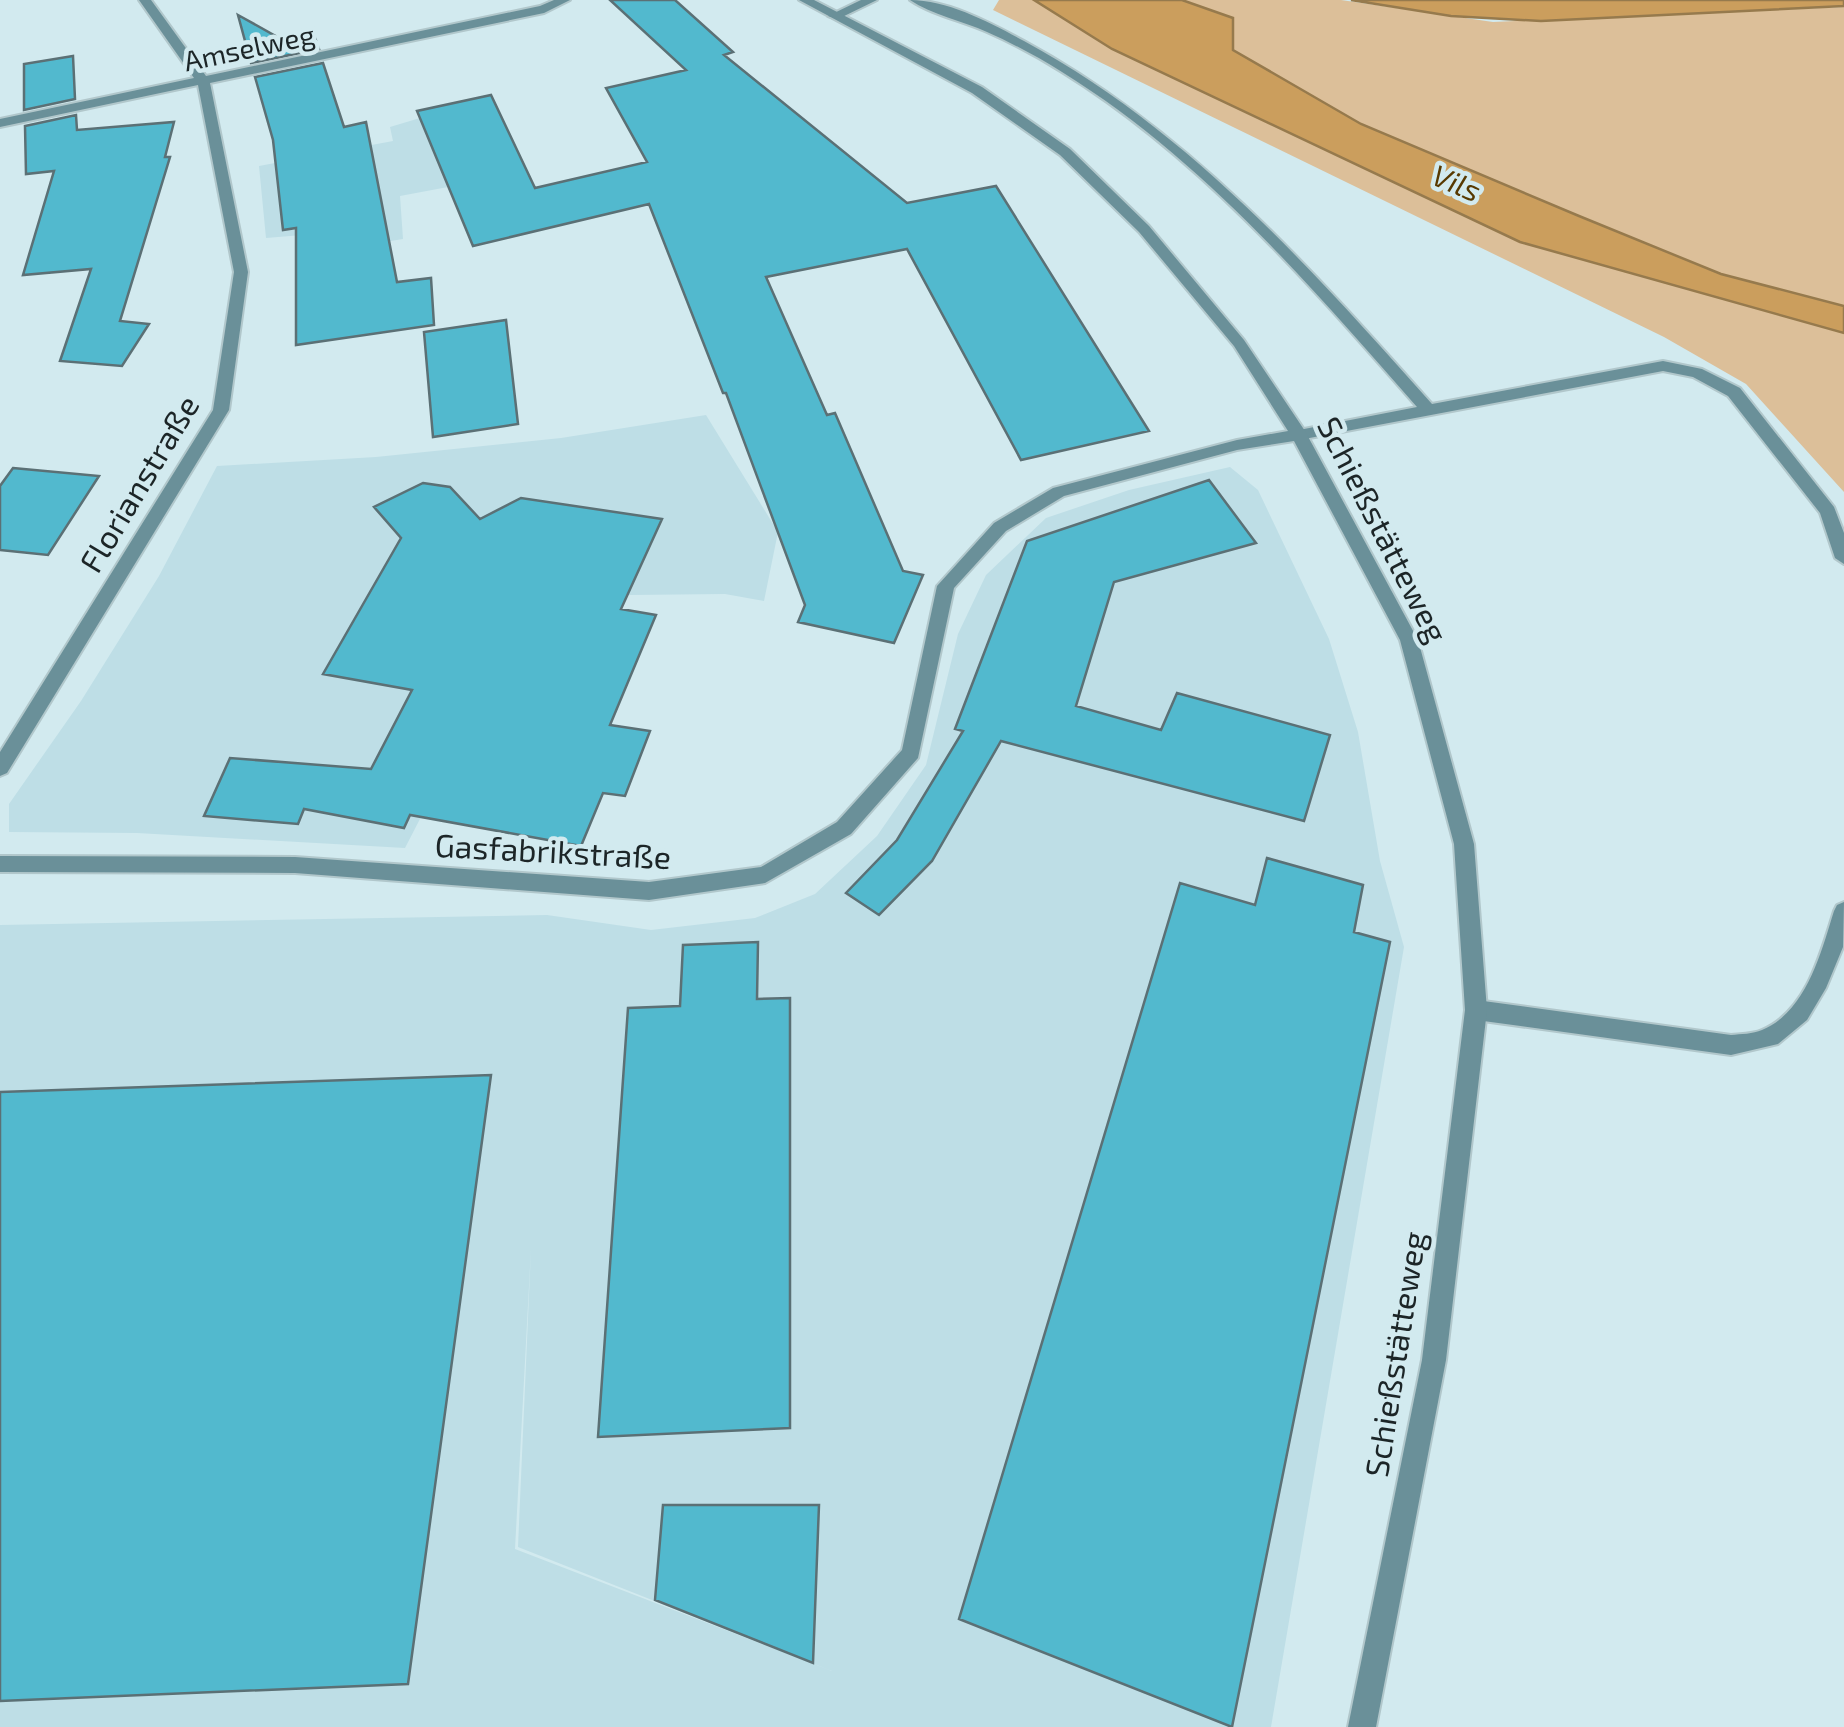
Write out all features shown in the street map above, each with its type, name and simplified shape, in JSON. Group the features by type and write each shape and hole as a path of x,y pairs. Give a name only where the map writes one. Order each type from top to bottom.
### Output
{"street":[{"path":"145,0 204,83"},
{"name":"Amselweg","path":"0,123 544,9 564,0"},
{"name":"Schießstätteweg","path":"804,0 977,90 1065,152 1144,228 1227,328 1298,435 1408,640 1464,844 1476,1010 1434,1360 1362,1727"},
{"path":"834,16 872,0"},
{"path":"916,0 962,14 1024,46 1155,132 1308,277 1428,410"},
{"name":"Florianstraße","path":"0,768 221,410 241,272 204,83"},
{"name":"Gasfabrikstraße","path":"0,864 295,865 650,891 765,875 844,828 911,753 946,586 1000,528 1059,492 1237,445 1663,366 1697,374 1734,392 1828,510 1844,558"},
{"path":"1476,1010 1731,1045 1769,1038 1806,1006 1827,964 1844,911"}],"shaded area":[{"path":"999,0 1341,0 1493,22 1844,7 1844,492 1746,384 1664,337 993,10"},
{"path":"420,118 448,187 400,196 403,239 366,245 363,230 266,238 259,166 393,141 390,127"},
{"path":"706,415 778,532 764,601 725,594 535,596 405,848 137,833 9,832 9,804 81,701 159,576 217,466 376,457 561,438"},
{"path":"1230,467 1258,490 1329,639 1358,732 1380,861 1404,947 1271,1727 0,1727 0,925 547,915 651,930 755,918 815,894 877,836 926,765 958,634 986,575 1046,518 1129,490","holes":["531,1249 518,1547 832,1671 515,1549"]}],"water":[{"name":"Vils","path":"1034,0 1182,0 1233,18 1233,50 1361,124 1721,274 1844,306 1844,333 1520,242 1112,49"},
{"path":"1351,0 1844,0 1844,6 1541,21 1451,16"}],"building":[{"path":"610,0 675,0 733,52 724,55 907,203 996,186 1149,431 1021,460 907,249 766,277 827,415 835,413 903,571 923,575 894,643 798,622 805,605 726,393 649,204 473,246 417,111 491,95 535,188 647,162 606,88 686,70"},
{"path":"238,15 290,44 313,32 319,49 251,63"},
{"path":"73,56 75,99 24,110 24,64"},
{"path":"323,63 344,127 366,122 397,282 431,278 434,325 296,345 296,228 283,230 273,140 255,77"},
{"path":"76,115 77,130 174,122 165,157 170,157 120,321 149,324 122,366 60,361 91,269 23,275 54,171 26,174 25,126"},
{"path":"506,320 518,424 433,437 424,332"},
{"path":"13,468 99,476 48,555 0,550 0,486"},
{"path":"1209,480 1256,543 1114,582 1076,706 1161,730 1177,693 1330,735 1304,821 1001,741 932,861 879,915 846,893 897,840 963,731 955,729 1027,541"},
{"path":"423,483 450,487 480,519 521,498 662,519 621,609 656,615 610,725 650,731 625,796 603,793 581,846 410,815 404,828 304,809 298,824 204,816 230,758 371,769 412,690 323,674 401,538 374,507"},
{"path":"1267,858 1363,885 1354,932 1390,942 1232,1727 959,1619 1180,883 1255,905"},
{"path":"758,942 757,999 790,998 790,1428 598,1437 628,1008 680,1006 683,945"},
{"path":"491,1075 408,1684 0,1701 0,1092"},
{"path":"663,1505 819,1505 813,1663 655,1600"}]}
